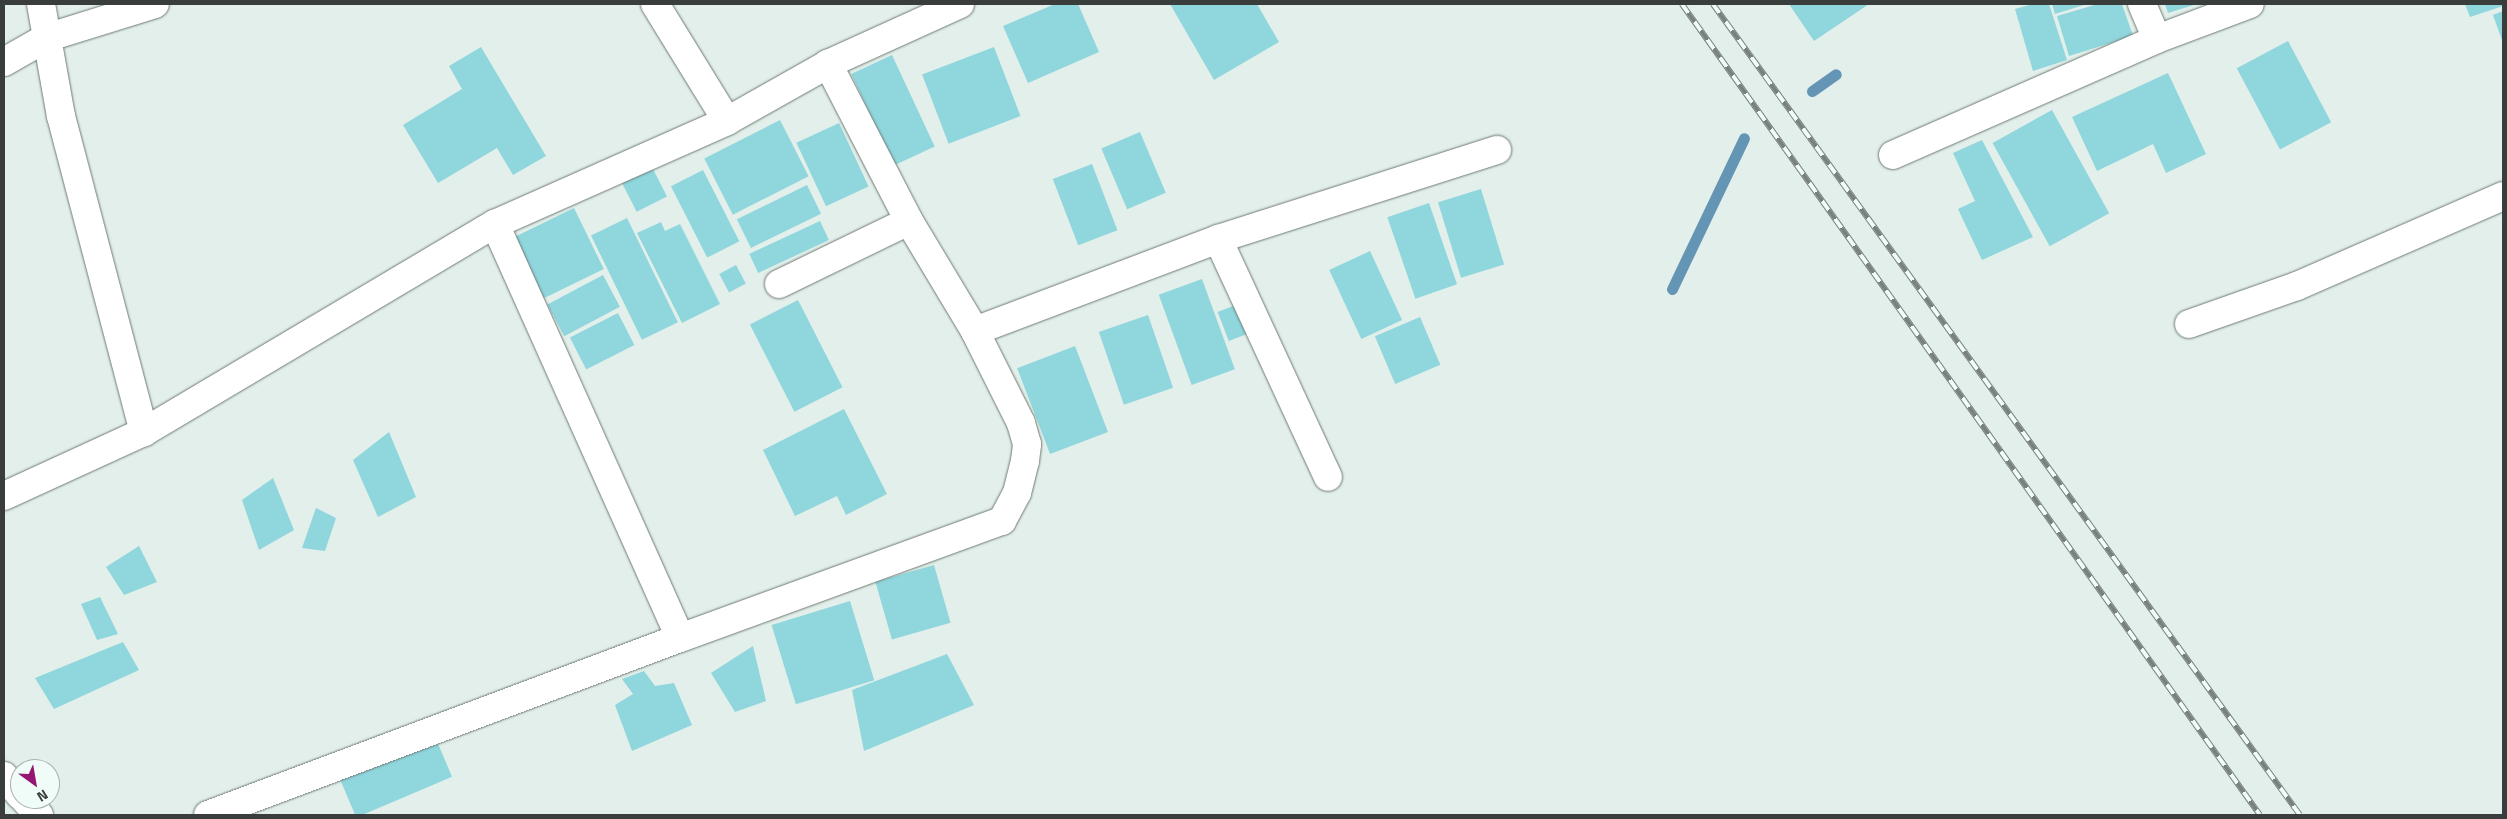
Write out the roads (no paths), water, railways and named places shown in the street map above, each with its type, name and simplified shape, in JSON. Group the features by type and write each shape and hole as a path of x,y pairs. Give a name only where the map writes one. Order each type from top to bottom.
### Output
{"street":[{"path":"41,4 61,116 144,432"},
{"path":"4,62 46,38 155,4"},
{"path":"655,4 727,121"},
{"path":"4,496 144,432 495,224 727,121 828,64 960,4"},
{"path":"2142,4 2157,40"},
{"path":"1893,155 2157,40 2250,4"},
{"path":"208,815 680,638 1002,521 1018,493 1027,444 1021,422 975,331 909,221 828,64"},
{"path":"975,331 1218,239 1497,150"},
{"path":"2189,324 2297,286 2503,196"},
{"path":"779,284 909,221"},
{"path":"495,224 680,638"},
{"path":"1218,239 1328,477"}],"waterway":[{"path":"1812,91 1836,74"},
{"path":"1672,289 1744,138"}],"railway":[{"path":"1682,4 2260,815"},
{"path":"1713,4 2300,815"}]}
